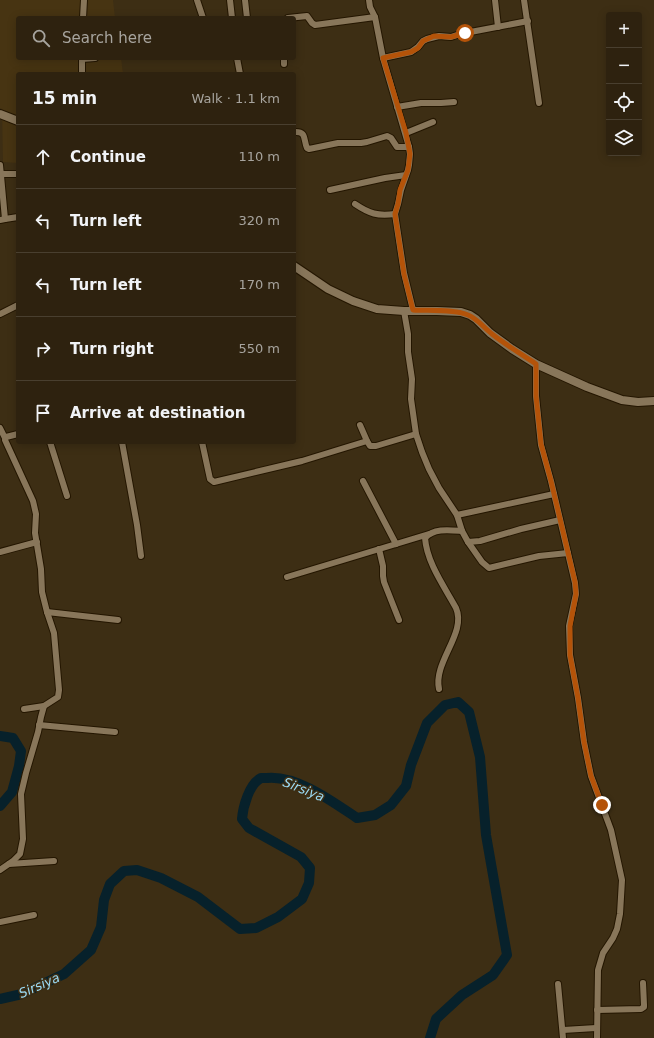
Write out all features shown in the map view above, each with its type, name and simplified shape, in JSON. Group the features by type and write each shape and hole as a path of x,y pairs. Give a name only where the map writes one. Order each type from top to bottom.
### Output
{"street":[{"path":"83,16 84,0"},
{"path":"197,0 202,16"},
{"path":"230,0 232,16"},
{"path":"245,0 247,16"},
{"path":"369,0 370,7 375,17 383,58 406,133 410,154 409,165 400,190 395,214 408,310 408,352 412,379 411,399 416,434 422,452 439,488 457,515 462,531 468,542 482,562 489,568 539,556 568,553"},
{"path":"495,0 498,26"},
{"path":"524,0 539,103"},
{"path":"296,17 307,16 315,25 375,17"},
{"path":"383,58 411,52 418,48 423,41 434,36 451,37 498,26 528,21"},
{"path":"82,60 82,72"},
{"path":"237,60 240,72"},
{"path":"397,107 421,103 454,102"},
{"path":"0,114 16,120"},
{"path":"406,133 433,122"},
{"path":"296,132 300,132 304,135 307,148 310,149 338,143 367,142 387,136 391,138 397,147 409,147"},
{"path":"0,165 3,219 16,217"},
{"path":"0,174 16,174"},
{"path":"330,190 406,175"},
{"path":"355,204 374,214 395,214"},
{"path":"296,267 328,289 353,301 377,309 461,312 470,315 506,345 536,364 587,387 622,400 638,402 654,401"},
{"path":"0,314 16,305"},
{"path":"536,364 536,396 541,444 575,582 576,594 570,626 570,655 584,742 591,776 611,830 622,880 620,914 617,929 603,953 598,970 597,1038"},
{"path":"360,425 370,446 376,446 416,434"},
{"path":"0,428 33,501 36,514 35,533 42,592 54,633 60,690 58,697 44,706 24,709"},
{"path":"5,438 16,435"},
{"path":"202,444 210,479 214,482 302,462 367,441"},
{"path":"51,444 68,496"},
{"path":"122,444 141,556"},
{"path":"363,481 396,544"},
{"path":"457,515 554,494"},
{"path":"468,542 480,541 560,520"},
{"path":"287,577 438,531 462,531"},
{"path":"429,534 425,538 428,554 436,573 456,608 459,622 439,672 437,682 439,689"},
{"path":"0,552 37,542"},
{"path":"379,549 383,566 384,582 399,620"},
{"path":"47,612 118,620"},
{"path":"0,870 20,854 24,839 21,794 44,706"},
{"path":"39,726 115,732"},
{"path":"8,864 54,861"},
{"path":"0,922 34,915"},
{"path":"597,1010 641,1009 644,1007 643,983"},
{"path":"558,984 563,1038"},
{"path":"563,1030 596,1028"}],"shaded area":[{"path":"0,0 113,0 115,16 16,16 16,60 121,60 123,72 16,72 16,163 3,162 2,109 0,108"}],"waterway":[{"name":"Sirsiya","path":"0,999 22,994 64,974 91,950 101,927 104,900 110,884 124,871 137,870 161,878 198,897 240,929 256,928 278,917 302,899 309,883 310,868 301,857 249,828 242,819 245,802 253,785 261,778 278,778 302,785 314,791 357,818 375,815 391,805 406,786 411,765 427,723 445,705 458,702 469,712 480,757 486,835 507,955 493,975 462,995 436,1019 430,1038"},
{"name":"Sirsiya","path":"0,736 13,738 21,751 19,766 12,792 0,806"}],"route":[{"path":"465,33 451,37 434,36 423,41 418,48 411,52 383,58 406,133 410,154 408,170 400,190 395,214 400,238 404,274 413,310 461,312 470,315 490,333 536,364 536,396 541,444 575,582 576,594 569,637 570,655 591,776 602,805"}]}
